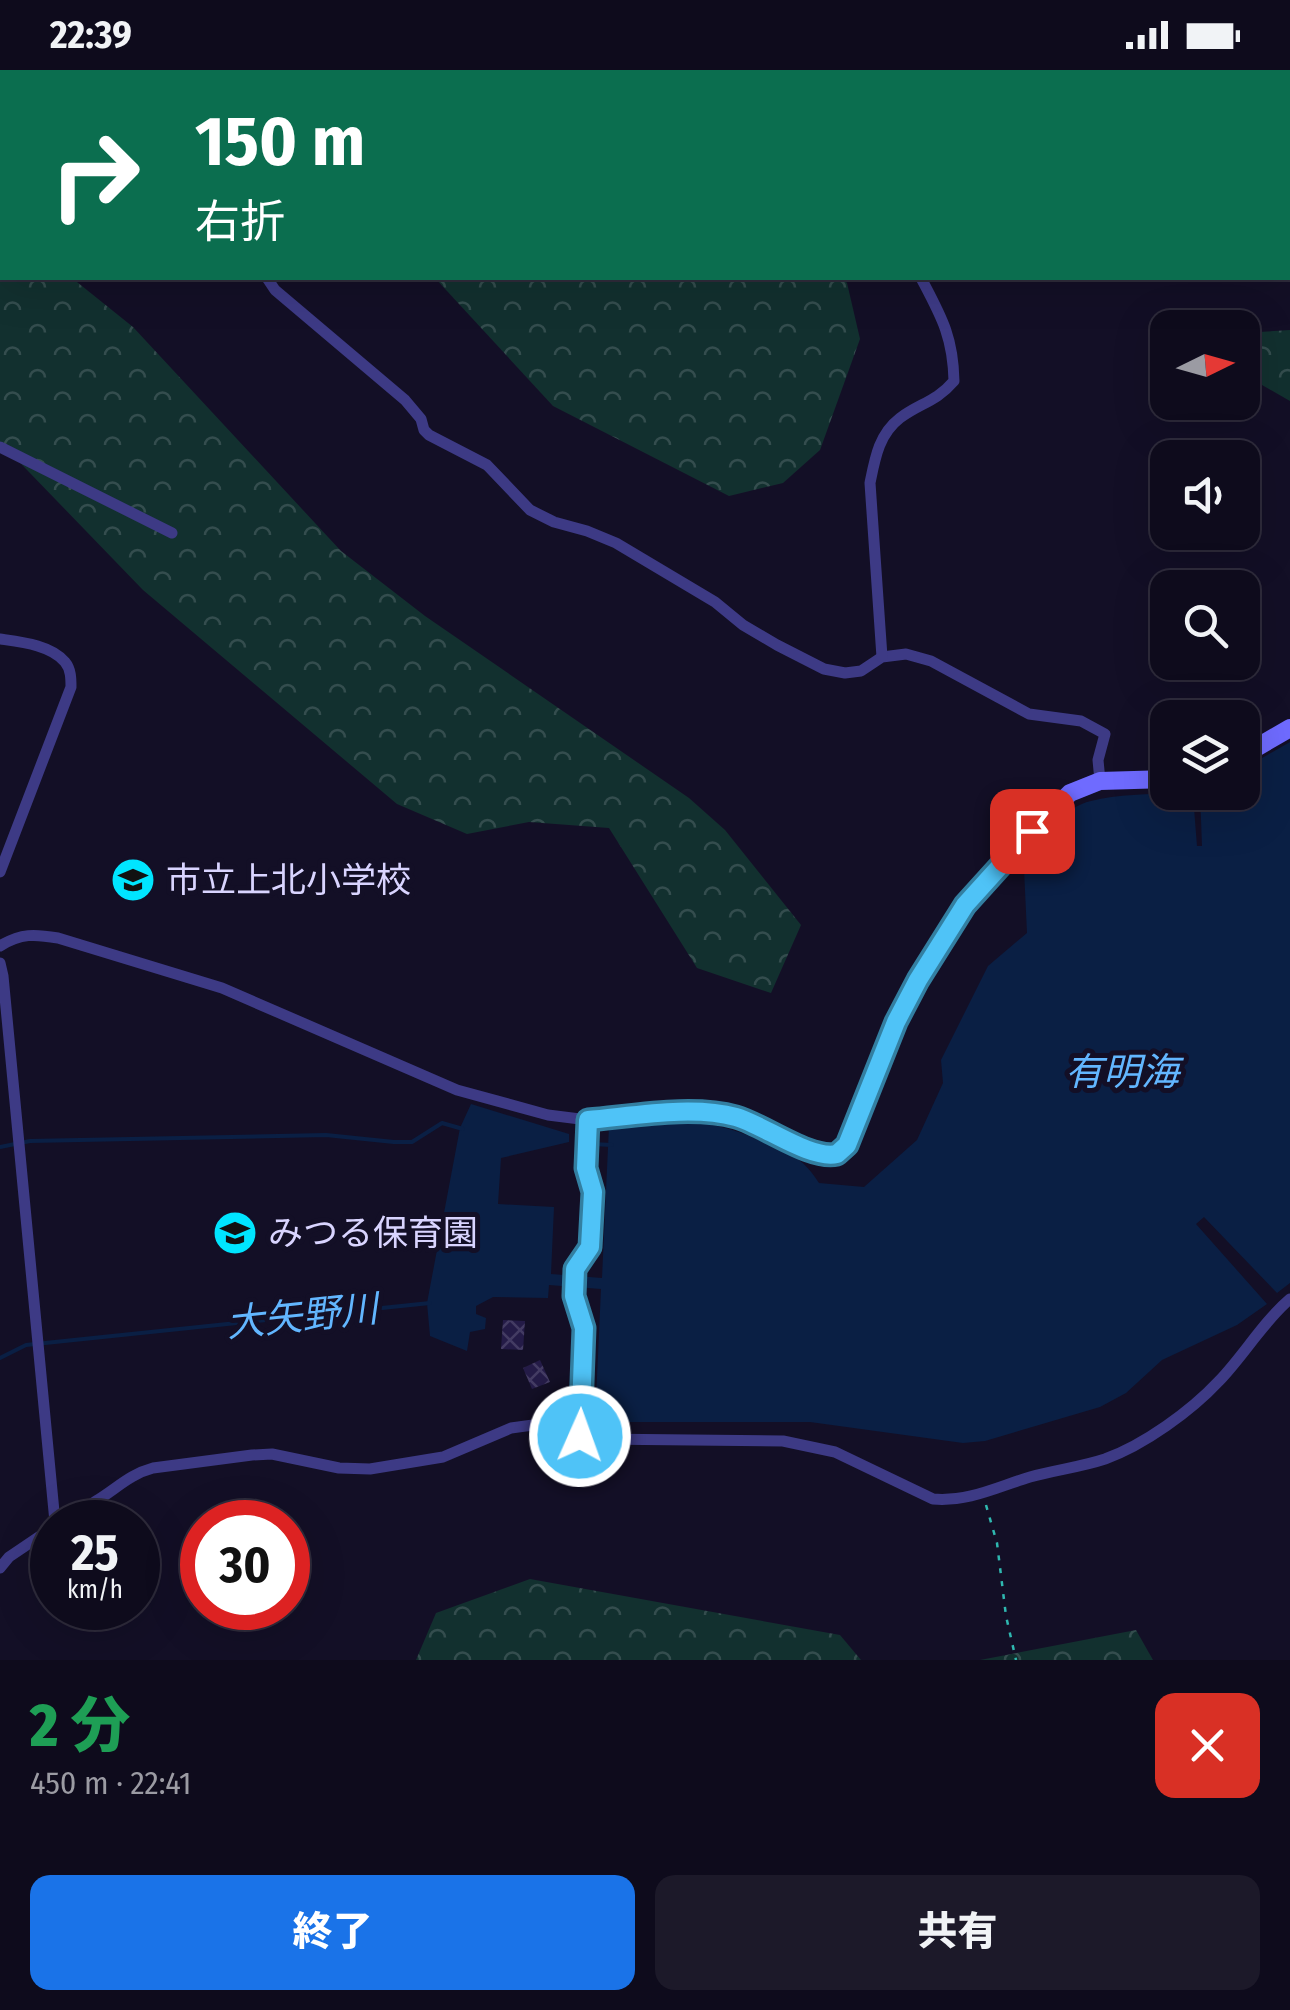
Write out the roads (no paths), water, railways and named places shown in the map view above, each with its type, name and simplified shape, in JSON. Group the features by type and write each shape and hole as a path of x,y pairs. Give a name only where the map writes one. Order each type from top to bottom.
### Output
{"street":[{"path":"268,280 405,400 429,435 487,466 530,510 616,543 715,602 777,646 824,669 861,672 882,658 906,654 931,661 1029,714 1082,721 1105,737 1098,760 1100,781"},
{"path":"882,658 870,483 875,455 885,433 900,418 941,396 954,381 954,354 942,318 921,280"},
{"path":"0,447 172,533"},
{"path":"0,638 48,650 65,662 71,687 0,872"},
{"path":"1260,746 1290,728"},
{"path":"0,946 30,934 58,938 222,988 457,1090 548,1114 588,1120 700,1112 737,1117 821,1155 837,1154 847,1145 896,1022 965,905 1070,792 1100,781 1150,780"},
{"path":"0,963 54,1500"},
{"path":"580,1436 584,1328 574,1289 575,1269 590,1247 593,1192 586,1168 588,1120"},
{"path":"99,1500 126,1479 153,1468 272,1454 338,1468 370,1469 443,1456 510,1428 533,1425 554,1426 596,1438 783,1441 835,1452 934,1499 952,1500 1128,1450 1217,1384 1290,1299"},
{"path":"0,1568 30,1542"}],"water":[{"name":"有明海","path":"1290,742 1290,1283 1277,1293 1204,1217 1196,1224 1267,1304 1237,1325 1162,1360 1126,1393 1100,1407 985,1441 963,1443 810,1422 595,1422 601,1289 549,1285 548,1298 493,1297 476,1306 476,1314 486,1318 485,1329 470,1332 467,1351 430,1336 427,1303 460,1128 471,1104 569,1134 569,1142 501,1158 498,1204 554,1207 551,1274 602,1278 609,1126 685,1122 725,1128 792,1155 819,1183 864,1187 917,1140 943,1083 941,1060 988,966 1027,933 1024,869 1031,862 1023,852 1054,822 1081,804 1150,794 1150,810 1194,810 1197,846 1202,846 1201,810 1260,810 1260,759"}],"waterway":[{"path":"0,1147 30,1141 326,1135 412,1142 442,1123 463,1129"},
{"path":"592,1144 612,1145"},
{"name":"大矢野川","path":"0,1358 26,1345 430,1303"}],"place":[{"name":"市立上北小学校","path":"133,880"},
{"name":"みつる保育園","path":"235,1233"}]}
